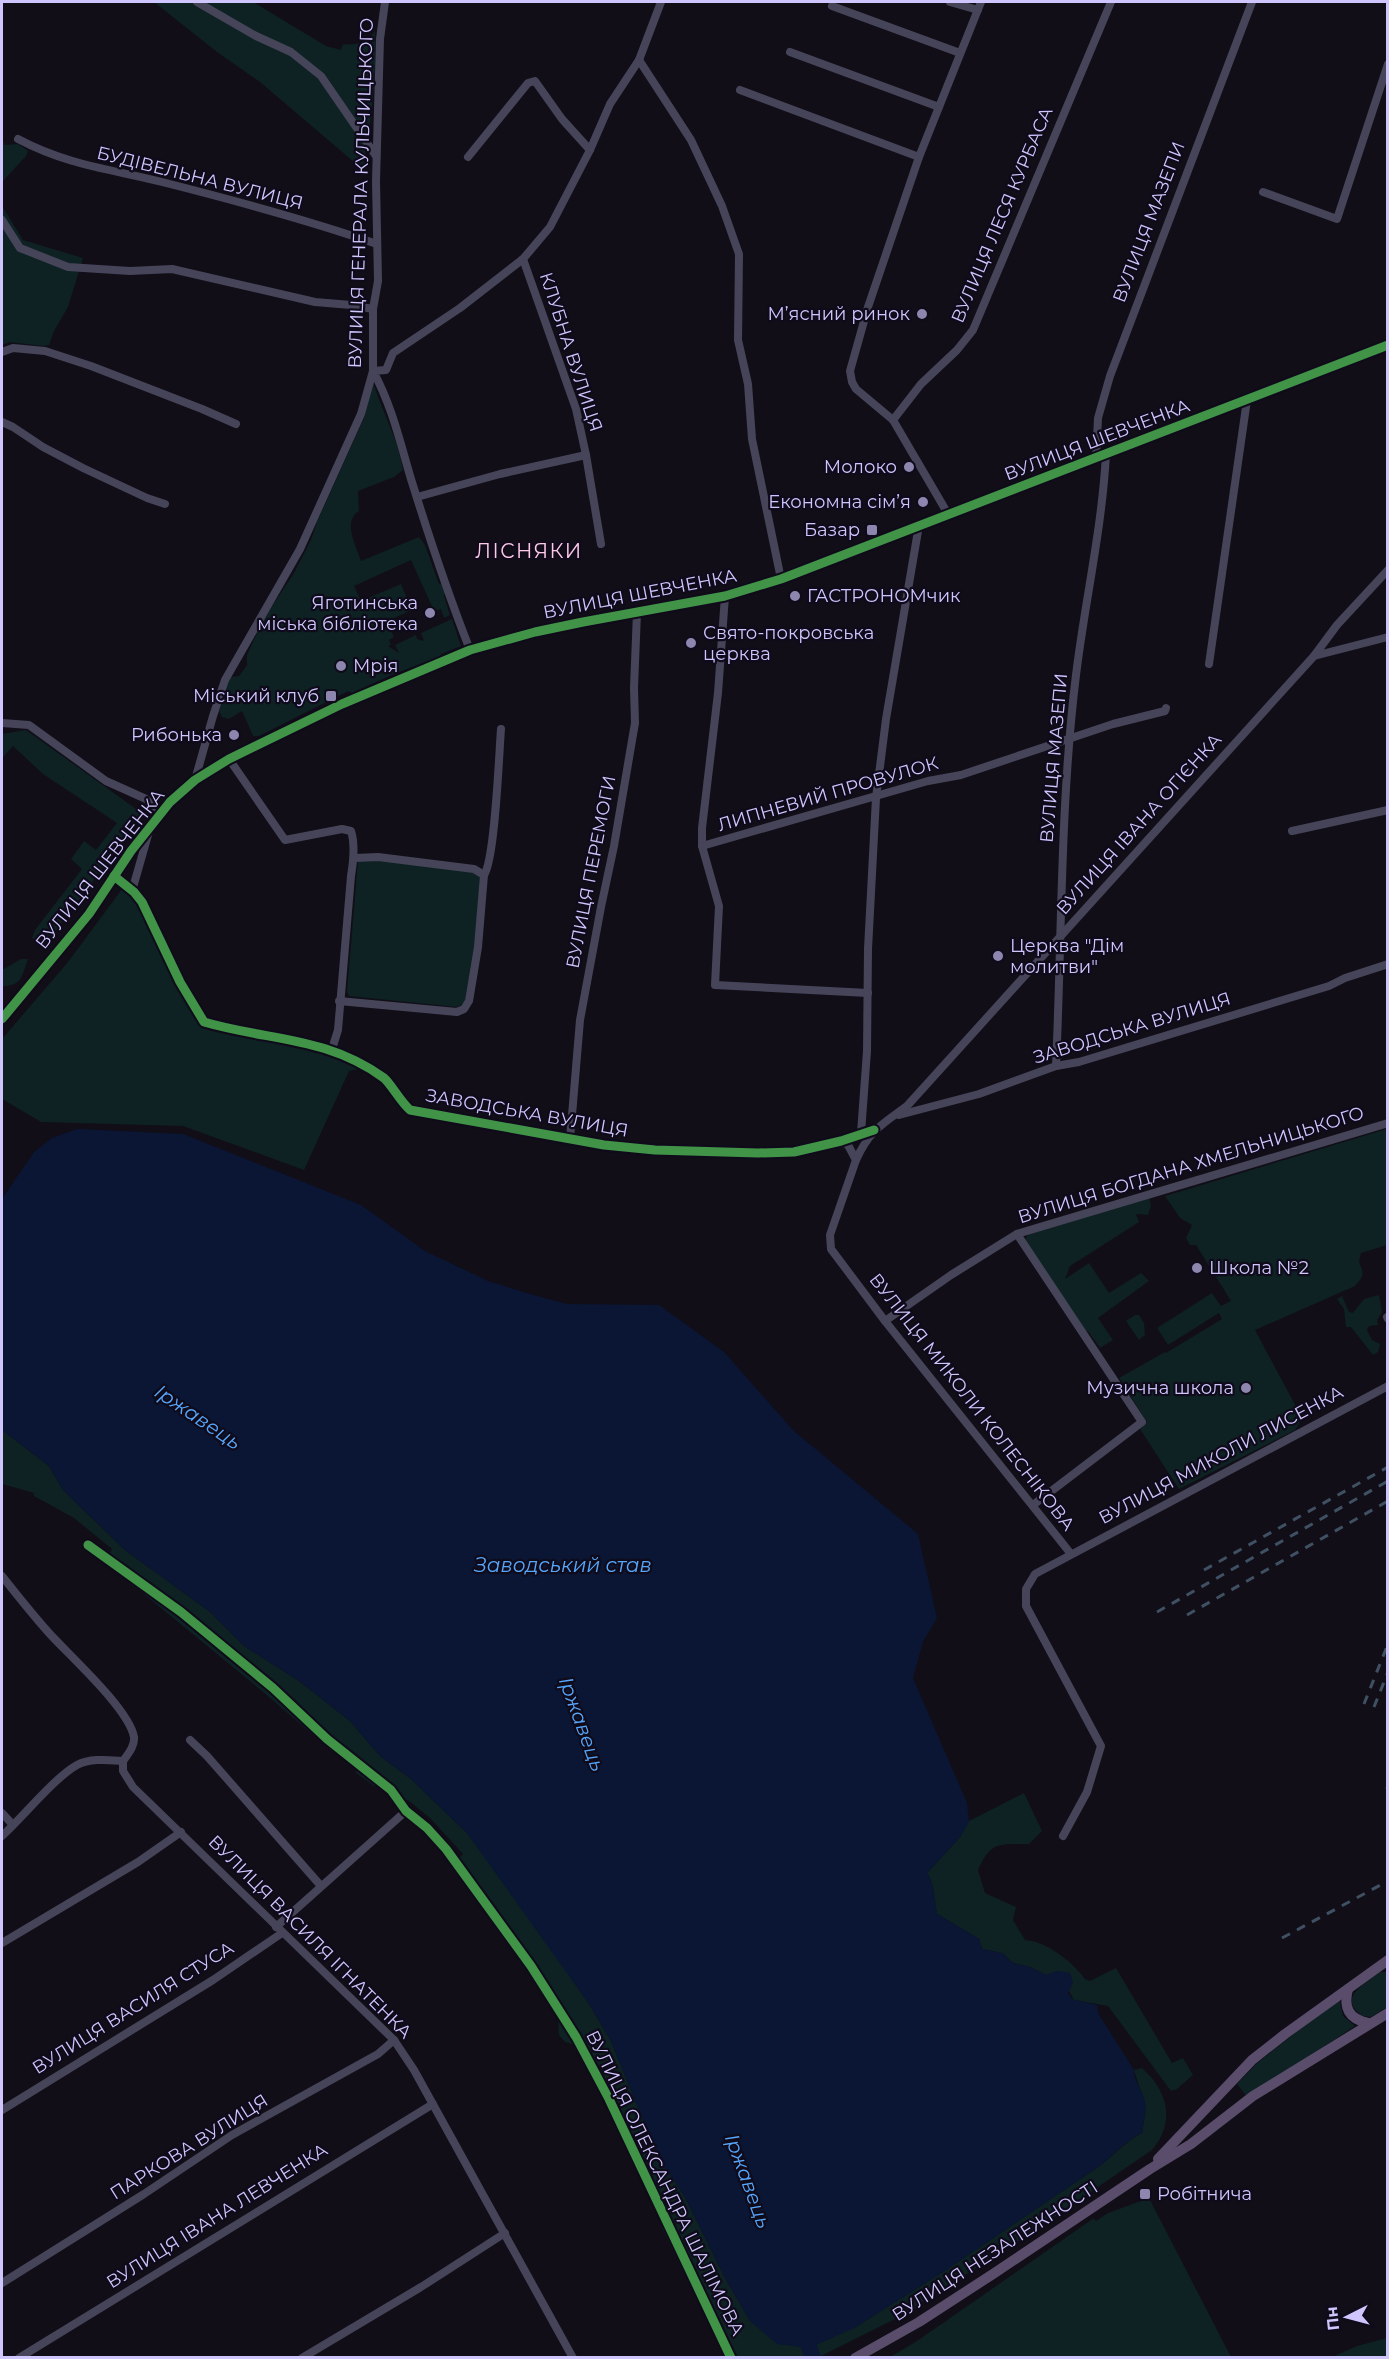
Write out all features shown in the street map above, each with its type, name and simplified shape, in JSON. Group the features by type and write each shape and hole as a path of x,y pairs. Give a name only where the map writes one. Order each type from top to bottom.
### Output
{"main road":[{"name":"ВУЛИЦЯ НЕЗАЛЕЖНОСТІ","path":"1150,2169 1252,2060 1385,1962"},
{"path":"1348,1989 1345,2002 1351,2017 1368,2023"},
{"name":"ВУЛИЦЯ НЕЗАЛЕЖНОСТІ","path":"855,2358 919,2322 1191,2144 1253,2096 1368,2023 1388,2013"}],"street":[{"path":"197,2 256,36 291,52 313,69 329,85 376,156"},
{"name":"ВУЛИЦЯ ГЕНЕРАЛА КУЛЬЧИЦЬКОГО","path":"195,780 225,680 300,549 361,414 373,371 373,309 378,281 376,156 380,39 385,2"},
{"path":"948,514 893,420 856,389 850,370 868,307 919,158 980,6 950,2"},
{"name":"ВУЛИЦЯ ЛЕСЯ КУРБАСА","path":"893,420 921,384 957,350 973,330 1111,2"},
{"name":"ВУЛИЦЯ МАЗЕПИ","path":"1096,458 1098,418 1110,376 1252,2"},
{"path":"470,650 452,606 395,420 384,390 373,371 386,370 393,353 460,308 523,260 550,227 590,150 610,104 639,60 658,4"},
{"path":"832,6 960,53"},
{"path":"790,52 939,107"},
{"path":"639,60 691,140 722,206 739,254 738,340 748,384 752,439 781,579"},
{"path":"1263,192 1337,219 1387,66"},
{"path":"468,157 528,83 535,81 562,119 590,150"},
{"path":"740,90 919,158"},
{"name":"БУДІВЕЛЬНА ВУЛИЦЯ","path":"18,139 47,154 68,161 164,182 340,231 377,244"},
{"path":"2,220 20,248 68,267 130,271 172,270 315,302 373,309"},
{"name":"КЛУБНА ВУЛИЦЯ","path":"523,260 576,409 601,544"},
{"name":"ВУЛИЦЯ ШЕВЧЕНКА","path":"2,1019 89,914 151,824 170,802 195,780 229,759 342,704 470,650 535,632 725,596 781,579 1388,345"},
{"path":"2,352 13,348 45,351 202,408 236,424"},
{"path":"1209,664 1247,400"},
{"path":"2,422 13,426 44,447 83,468 165,504"},
{"name":"ВУЛИЦЯ МАЗЕПИ","path":"1056,1066 1059,937 1076,676 1099,536 1106,454"},
{"name":"КЛУБНА ВУЛИЦЯ","path":"417,496 500,474 586,455"},
{"path":"861,1132 867,1051 870,892 876,798 886,719 919,525"},
{"name":"ВУЛИЦЯ ІВАНА ОГІЄНКА","path":"885,1122 907,1106 1314,656 1337,625 1388,570"},
{"name":"ЛИПНЕВИЙ ПРОВУЛОК","path":"725,596 718,693 702,828 702,846 876,798 928,781 961,775 1113,724 1165,711 1166,708"},
{"name":"ВУЛИЦЯ ПЕРЕМОГИ","path":"570,1139 580,1020 616,836 635,723 637,612"},
{"path":"1314,656 1388,637"},
{"path":"2,723 29,725 106,781 146,799 161,812"},
{"path":"339,1001 457,1012 464,1010 468,1001 478,947 484,875 489,869 501,729"},
{"path":"229,759 285,840 342,829 351,831 351,850 354,858 338,1029 332,1049"},
{"path":"1292,831 1388,810"},
{"path":"132,891 151,824"},
{"path":"702,846 719,906 715,985 868,993"},
{"path":"354,858 378,857 474,869 484,875"},
{"name":"ЗАВОДСЬКА ВУЛИЦЯ","path":"114,876 142,902 180,982 204,1022 332,1049 355,1060 386,1080 410,1110 570,1139 655,1150 795,1152 874,1130"},
{"name":"ЗАВОДСЬКА ВУЛИЦЯ","path":"885,1122 901,1114 979,1094 1056,1066 1079,1062 1329,986 1345,978 1388,964"},
{"path":"2,1007 16,1002"},
{"path":"874,1130 885,1122"},
{"name":"ВУЛИЦЯ БОГДАНА ХМЕЛЬНИЦЬКОГО","path":"885,1321 951,1275 1017,1234 1388,1123"},
{"name":"ВУЛИЦЯ МИКОЛИ КОЛЕСНІКОВА","path":"874,1130 855,1157 830,1235 831,1249 885,1321 1071,1554 1035,1574 1026,1589 1026,1606 1101,1746 1087,1792 1063,1836"},
{"path":"840,1141 848,1145 855,1157"},
{"path":"1017,1234 1142,1422 1033,1505"},
{"name":"ВУЛИЦЯ МИКОЛИ ЛИСЕНКА","path":"1071,1554 1388,1386"},
{"name":"ВУЛИЦЯ ОЛЕКСАНДРА ШАЛІМОВА","path":"88,1545 181,1612 273,1688 327,1739 391,1790 406,1811 428,1828 446,1849 531,1966 576,2037 609,2098 731,2358"},
{"path":"2,1576 49,1633 116,1702 128,1721 134,1738 132,1750 123,1761 102,1759 77,1765 50,1787 2,1836"},
{"path":"190,1740 207,1756 321,1886"},
{"name":"ВУЛИЦЯ ВАСИЛЯ ІГНАТЕНКА","path":"123,1761 123,1771 133,1787 394,2040 414,2070 573,2358"},
{"name":"ВУЛИЦЯ ВАСИЛЯ СТУСА","path":"2,2110 213,1980 279,1930 321,1886 406,1811"},
{"path":"2,1813 13,1825"},
{"path":"2,1943 138,1862 181,1832"},
{"name":"ПАРКОВА ВУЛИЦЯ","path":"2,2283 232,2135 378,2054 394,2040"},
{"name":"ВУЛИЦЯ ІВАНА ЛЕВЧЕНКА","path":"19,2358 433,2104"},
{"path":"302,2358 421,2287 505,2233"}],"shaded area":[{"path":"154,2 253,2 326,46 341,50 343,44 357,44 370,38 375,30 372,104 362,178 361,168 260,82 217,52"},
{"path":"2,140 5,145 18,144 28,151 2,182"},
{"path":"2,206 23,240 83,258 68,307 49,345 9,342 2,345"},
{"path":"373,382 401,458 403,470 394,477 358,491 359,511 351,521 354,541 361,561 419,537 425,545 439,584 444,585 446,592 444,596 450,615 444,618 441,609 434,611 411,560 354,586 361,601 401,584 412,610 387,621 394,637 389,640 391,645 388,646 399,653 395,645 416,635 417,639 424,641 421,633 452,619 461,646 352,693 348,691 259,736 253,736 242,711 229,719 222,717 219,711 229,677 239,676 247,665 247,655 263,620 294,573 311,540 365,416"},
{"path":"26,730 143,814 52,936 39,942 32,938 35,930 82,869 71,859 84,841 96,850 117,823 43,774 13,746 2,758 2,734"},
{"path":"372,860 470,871 480,876 475,945 465,1003 457,1007 349,996 347,992 358,861"},
{"path":"125,885 132,891 204,1022 306,1042 364,1068 349,1071 304,1170 183,1126 41,1122 2,1099 2,1039 68,962"},
{"path":"21,959 28,959 20,979 9,986 2,986 2,970"},
{"path":"1387,1129 1387,1245 1361,1253 1359,1262 1362,1274 1355,1286 1255,1330 1301,1416 1299,1424 1295,1430 1179,1489 1140,1429 1147,1422 1119,1378 1222,1319 1219,1313 1168,1345 1157,1328 1212,1293 1221,1306 1231,1301 1196,1245 1190,1245 1186,1238 1192,1225 1180,1218 1165,1196"},
{"path":"1149,1196 1151,1206 1148,1215 1136,1214 1139,1222 1070,1266 1065,1279 1089,1263 1109,1293 1141,1273 1149,1281 1098,1318 1113,1340 1100,1348 1088,1331 1081,1333 1023,1245 1028,1234"},
{"path":"1379,1295 1382,1312 1377,1320 1378,1325 1369,1326 1367,1330 1372,1340 1380,1344 1378,1352 1373,1355 1351,1327 1346,1327 1344,1309 1337,1299 1342,1296 1349,1312 1353,1313 1364,1299"},
{"path":"1139,1315 1144,1323 1145,1335 1139,1340 1126,1321"},
{"path":"2,1430 49,1466 63,1490 125,1550 209,1611 244,1646 299,1681 350,1721 380,1756 411,1779 467,1833 542,1935 611,2041 659,2159 684,2195 724,2276 750,2321 854,2328 946,2270 1098,2167 1142,2133 1146,2108 1134,2070 1142,2068 1151,2077 1163,2097 1166,2118 1160,2139 1152,2150 913,2310 819,2357 725,2357 662,2228 671,2221 579,2046 565,2042 559,2035 558,2014 523,1963 526,1955 518,1945 511,1948 508,1940 454,1871 454,1863 463,1854 431,1819 408,1800 404,1801 387,1781 383,1779 378,1786 374,1786 356,1773 359,1757 346,1747 334,1753 105,1562 112,1549 74,1518 34,1496 34,1493 2,1484"},
{"path":"1024,1793 1042,1831 1029,1844 997,1846 987,1854 978,1870 985,1893 1016,1907 1013,1920 1025,1940 1050,1948 1074,1966 1085,1979 1090,1981 1116,1968 1172,2063 1183,2058 1193,2075 1177,2089 1171,2091 1108,2006 1074,2000 1058,1971 1046,1975 1030,1967 1013,1963 1002,1953 982,1949 979,1939 937,1914 933,1887 927,1873 960,1837 969,1821"},
{"path":"1380,1972 1387,1972 1387,2007 1371,2017 1363,2016 1355,2009 1352,2003 1353,1997 1361,1986"},
{"path":"1339,1998 1343,2016 1355,2026 1247,2097 1237,2084 1256,2064"},
{"path":"1149,2198 1231,2357 890,2357 917,2341 1094,2218 1096,2221 1108,2213"},
{"path":"1387,2338 1387,2357 1332,2357 1357,2346"}],"water":[{"name":"Заводський став","path":"77,1129 183,1134 361,1205 425,1251 488,1281 530,1294 567,1304 659,1305 724,1352 794,1431 918,1534 937,1618 923,1642 913,1678 967,1803 969,1821 960,1837 927,1873 933,1887 937,1914 979,1939 982,1949 1002,1953 1013,1963 1030,1967 1046,1975 1057,1971 1070,1973 1073,1983 1068,1993 1074,2000 1097,2005 1098,2013 1134,2070 1146,2108 1142,2133 1131,2139 1098,2167 946,2270 854,2328 809,2348 777,2344 750,2321 724,2276 684,2195 659,2159 611,2041 589,2004 467,1833 411,1779 380,1756 350,1721 299,1681 244,1646 209,1611 125,1550 63,1490 49,1466 2,1430 2,1199 34,1152 52,1138"}],"waterway":[{"name":"Іржавець","path":"802,2328 813,2358"}],"railway":[{"path":"1204,1570 1388,1467"},
{"path":"1157,1612 1388,1481"},
{"path":"1187,1615 1388,1501"},
{"path":"1364,1704 1388,1644"},
{"path":"1374,1707 1388,1672"},
{"path":"1282,1938 1388,1881"}],"cycle path":[{"path":"2,1019 89,914 131,851 170,802 195,780 229,759 342,704 470,650 535,632 725,596 781,579 1388,345"},
{"path":"114,876 134,892 142,902 180,982 204,1022 297,1041 341,1054 384,1078 410,1110 604,1145 655,1150 794,1152 841,1141 874,1130"},
{"path":"88,1545 181,1612 273,1688 327,1739 391,1790 406,1811 427,1828 446,1849 531,1966 576,2037 609,2099 731,2358"}],"place":[{"name":"М’ясний ринок","path":"922,314"},
{"name":"Молоко","path":"909,467"},
{"name":"Економна сім’я","path":"923,502"},
{"name":"Базар","path":"872,530"},
{"name":"ГАСТРОНОМчик","path":"795,596"},
{"name":"Яготинська міська бібліотека","path":"430,613"},
{"name":"Свято-покровська церква","path":"691,643"},
{"name":"Мрія","path":"341,666"},
{"name":"Міський клуб","path":"331,696"},
{"name":"Рибонька","path":"234,735"},
{"name":"Церква \"Дім молитви\"","path":"998,956"},
{"name":"Школа №2","path":"1197,1268"},
{"name":"Музична школа","path":"1246,1388"},
{"name":"Робітнича","path":"1145,2194"}],"district":[{"name":"ЛІСНЯКИ","path":"529,551"}]}
